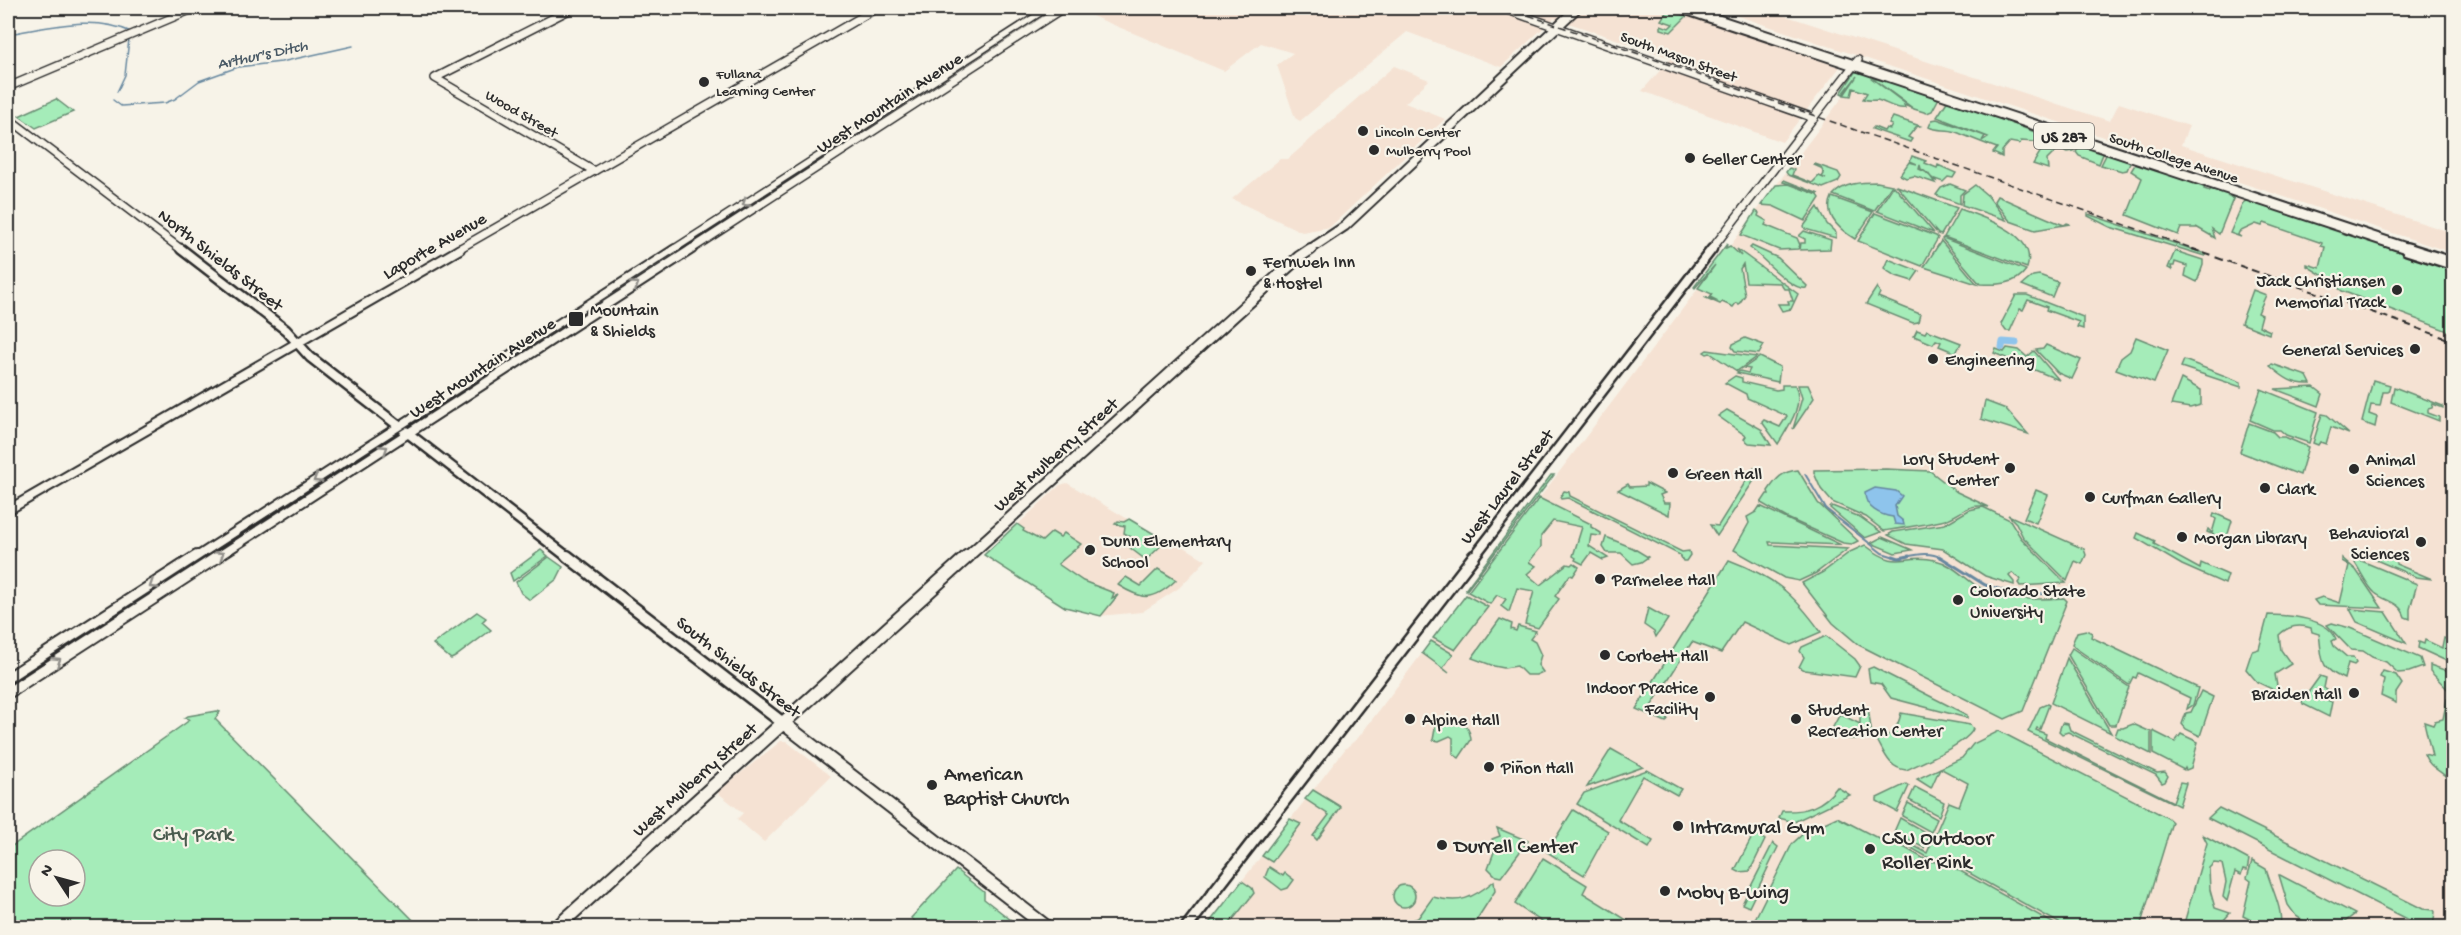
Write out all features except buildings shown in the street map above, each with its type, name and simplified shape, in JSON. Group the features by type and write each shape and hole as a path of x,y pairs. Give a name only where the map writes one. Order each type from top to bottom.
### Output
{"highway":[{"name":"South College Avenue","path":"1682,8 1702,11 1749,25 1947,97 2454,264"},
{"path":"1689,8 1702,11"},
{"name":"South College Avenue","path":"1702,11 2454,257"},
{"path":"1947,97 1969,98"},
{"path":"2049,131 2086,137"}],"main road":[{"name":"West Mulberry Street","path":"556,927 1299,257 1345,226 1577,8"},
{"name":"West Laurel Street","path":"1186,927 1856,63"},
{"name":"North Shields Street","path":"8,118 261,310 286,330 310,357 404,430"},
{"name":"South Shields Street","path":"404,430 1048,927"}],"street":[{"path":"8,87 195,8"},
{"name":"Wood Street","path":"573,8 435,78 594,171"},
{"name":"Laporte Avenue","path":"8,510 877,8"},
{"name":"West Mountain Avenue","path":"8,693 404,430 1050,8"},
{"name":"West Mountain Avenue","path":"8,678 404,430 1063,8"},
{"name":"South Mason Street","path":"1502,8 1558,25"},
{"name":"South Mason Street","path":"1513,8 1815,116"}],"shaded area":[{"path":"1073,8 1666,8 1840,67 1782,142 1642,91 1671,58 1554,18 1501,67 1407,32 1300,121 1295,118 1277,65 1293,53 1261,43 1224,71"},
{"path":"1714,8 1762,8 2110,121 2119,103 2189,126 2181,145 2453,233 2453,253"},
{"path":"1394,66 1429,80 1405,103 1445,119 1330,227 1302,232 1232,199 1280,159 1288,159"},
{"name":"Colorado State University","path":"1861,73 2233,199 2283,209 2453,266 2453,927 1205,928 1346,748 1358,738"},
{"name":"Dunn Elementary School","path":"1067,483 1165,541 1176,542 1206,560 1179,588 1142,612 1099,616 1065,607 984,556 1060,485"},
{"path":"781,741 786,741 831,776 764,842 737,819 743,813 717,792"}],"green space":[{"path":"1658,8 1688,15 1671,32 1661,29 1661,25 1669,28 1673,24 1661,20 1667,11"},
{"path":"1861,70 1940,96 1932,111 1927,113 1914,109 1872,78 1892,83 1871,75 1870,77 1911,108 1904,105 1905,108 1898,108 1877,100 1863,99 1867,93 1853,88 1851,96 1844,95 1857,76 1843,94 1841,93 1855,72"},
{"path":"56,99 73,112 36,128 19,116"},
{"path":"1948,100 2130,163 2127,170 2122,171 2101,165 2106,155 2103,154 2099,164 2079,156 2076,152 2080,146 2077,145 2074,151 2068,152 2040,143 2057,150 2047,160 2048,169 2033,164 2042,149 2036,147 2042,133 2003,120 2040,134 2035,142 2021,141 2020,144 2010,142 2002,151 2002,157 1993,153 1997,148 1953,131 1929,127 1932,120 1937,119 1985,136 1982,141 1988,137 1937,117"},
{"path":"1893,117 1920,126 1916,127 1908,137 1912,139 1910,142 1872,129 1874,127 1884,131 1886,128 1890,129 1892,125 1889,124"},
{"path":"1912,156 1937,168 1938,165 1956,173 1953,178 1948,177 1943,182 1931,177 1935,183 1914,176 1906,178 1900,175 1909,162 1917,164 1910,161"},
{"path":"2136,163 2199,183 2205,186 2204,189 2210,191 2211,188 2232,196 2233,198 2227,196 2233,199 2219,234 2212,229 2215,238 2196,227 2181,228 2178,235 2127,215 2142,178 2131,171"},
{"path":"1815,164 1838,172 1841,177 1838,182 1823,188 1788,175 1786,172 1789,168 1794,170 1792,175 1812,183 1819,176 1826,179 1822,177 1824,174 1821,168"},
{"path":"1784,180 1819,194 1783,182"},
{"path":"1877,182 1892,185 1874,211 1833,195 1848,186"},
{"path":"1789,184 1818,195 1820,198 1805,221 1773,206 1761,205 1776,185"},
{"path":"1950,184 1965,190 1960,195 1960,204 1936,195 1941,188"},
{"path":"1975,185 1988,196 2006,220 1962,205 1963,194"},
{"path":"1894,186 1934,233 1877,211"},
{"path":"1897,186 1957,208 1941,235 1938,234"},
{"path":"1997,196 2064,225 2070,224 2035,230 2010,221 1994,201"},
{"path":"1832,197 1873,212 1855,239 1839,227 1831,216"},
{"name":"Jack Christiansen Memorial Track","path":"2247,200 2276,207 2453,268 2453,333 2342,291 2327,278 2307,266 2307,264 2320,268 2325,247 2321,246 2322,243 2264,223 2262,226 2256,224 2239,232 2238,235 2241,237 2230,233 2243,203"},
{"path":"1818,207 1827,224 1836,233 1836,238 1805,229 1804,226"},
{"path":"1960,209 1994,222 2017,236 2025,246 2028,256 2027,268 1944,237"},
{"path":"1756,211 1759,213 1758,216 1767,221 1765,225 1797,238 1800,245 1798,249 1779,250 1741,235"},
{"path":"1875,213 1938,238 1922,266 1858,241"},
{"path":"2088,214 2206,254 2205,256 2110,227"},
{"path":"1804,231 1831,240 1830,249 1800,250 1801,243 1805,243 1805,239 1799,236"},
{"path":"1942,239 2026,270 2012,281 1980,284"},
{"path":"1941,241 1977,284 1924,267"},
{"path":"1727,244 1726,248 1730,246 1741,256 1737,249 1798,294 1791,309 1782,311 1778,304 1789,304 1788,301 1793,301 1789,289 1784,289 1780,283 1746,282 1743,264 1740,269 1745,295 1739,304 1736,303 1733,307 1704,297 1718,301 1710,297 1712,294 1698,288 1715,265 1694,287"},
{"path":"1752,246 1778,258 1807,286 1806,288 1800,288 1785,279 1750,248"},
{"path":"2175,251 2203,260 2197,282 2185,276 2187,266 2175,262 2174,266 2171,266 2172,270 2168,268"},
{"path":"1888,259 1919,271 1912,281 1898,276 1884,268"},
{"path":"2039,275 2058,282 2052,297 2022,285 2033,276"},
{"path":"1877,287 1880,293 1878,297 1920,314 1918,322 1913,323 1866,304"},
{"path":"2253,290 2266,295 2258,313 2262,315 2259,326 2270,331 2269,334 2241,323"},
{"path":"2016,295 2027,295 2083,317 2083,329 2077,327 2079,322 2046,310 2047,307 2028,300 2023,310 2020,309 2010,331 2006,331 2001,324"},
{"path":"1917,330 1925,333 1927,330 1961,343 1956,353 1939,346 1941,342 1936,340 1933,344 1914,336"},
{"path":"2136,337 2168,350 2154,383 2116,369 2121,358 2130,351"},
{"path":"1745,338 1764,345 1759,354 1735,351 1733,344"},
{"path":"539,339 544,341 414,425 411,424"},
{"path":"2046,345 2081,360 2072,379 2058,373 2036,350 2043,349"},
{"path":"2007,348 2019,350 2027,357 2034,351 2059,380 1994,353 1996,349 2004,352"},
{"path":"1707,350 1757,357 1737,371 1710,353 1704,352"},
{"path":"1760,357 1780,367 1778,382 1737,373 1740,371 1748,373 1750,369 1744,368"},
{"path":"2184,360 2241,382 2241,387 2181,367"},
{"path":"2272,364 2307,376 2311,384 2289,380 2270,366"},
{"path":"1735,376 1742,378 1742,382 1776,390 1782,389 1782,385 1795,385 1798,393 1797,408 1778,444 1762,422 1764,420 1780,427 1787,416 1747,398 1746,394 1725,383"},
{"path":"2181,379 2201,390 2201,405 2190,408 2171,405"},
{"path":"2373,380 2390,385 2388,392 2383,392 2380,406 2371,405 2369,414 2377,417 2375,427 2362,422"},
{"path":"1798,385 1808,385 1814,398 1793,429 1802,398"},
{"path":"2314,387 2323,394 2319,406 2275,389"},
{"path":"2394,387 2443,406 2443,408 2433,404 2432,408 2428,409 2428,413 2439,417 2439,421 2391,402"},
{"path":"2261,389 2318,412 2309,443 2250,420"},
{"path":"1985,401 2006,409 2028,434 1981,419"},
{"path":"1727,410 1761,429 1771,445 1749,443 1744,439 1746,436 1718,416"},
{"path":"2322,414 2327,415 2349,434 2331,427 2326,444 2313,443"},
{"path":"2249,423 2273,432 2278,437 2285,437 2308,447 2300,475 2240,452"},
{"path":"392,435 396,437 290,507 284,508 284,504"},
{"path":"1754,468 1759,473 1717,536 1710,525 1718,526"},
{"path":"1798,470 1818,503 1858,541 1852,544 1843,543 1787,518 1761,503 1780,476"},
{"path":"1814,470 1930,471 1957,492 1989,507 1968,508 1941,521 1884,531 1866,517 1832,502 1821,489 1814,473"},
{"path":"1551,475 1554,475 1466,591 1465,590"},
{"path":"1646,483 1665,493 1660,495 1664,503 1670,503 1669,515 1618,490 1628,484 1630,487 1646,486"},
{"path":"2036,490 2048,495 2036,523 2024,518"},
{"path":"1564,491 1682,552 1689,551 1690,555 1686,561 1683,561 1680,555 1568,498 1561,499"},
{"path":"1539,498 1591,524 1591,527 1601,533 1601,536 1591,535 1589,546 1608,558 1603,560 1591,553 1583,564 1575,560 1573,556 1582,527 1553,521 1541,536 1541,547 1529,562 1536,566 1527,574 1540,585 1567,564 1573,563 1579,567 1573,576 1570,575 1555,596 1559,599 1538,628 1525,624 1534,591 1517,588 1509,612 1501,606 1506,599 1497,595 1490,604 1468,592"},
{"path":"1760,506 1841,545 1769,542 1770,545 1848,549 1816,573 1799,581 1784,578 1734,550 1749,523 1747,517 1756,512"},
{"path":"1832,506 1860,517 1881,532 1865,538 1830,508"},
{"path":"1983,507 2010,520 2021,538 2066,583 2020,586 2018,583 2021,579 2012,573 2009,576 2014,585 1985,576 1943,549 1906,544 1888,535 1893,532 1945,524 1969,510"},
{"path":"2214,513 2232,521 2226,540 2207,532 2208,529 2212,533 2216,519 2213,517"},
{"path":"2008,515 2084,549 2086,555 2082,564 2075,561 2067,581 2023,537 2016,523"},
{"path":"261,519 265,521 141,601 142,596"},
{"path":"1129,519 1166,541 1146,560 1130,548 1133,545 1126,542 1131,537 1124,533 1125,526 1115,524 1118,521 1124,522"},
{"path":"1017,524 1024,529 1023,531 1042,541 1052,532 1060,537 1064,533 1081,544 1058,564 1083,581 1114,593 1112,598 1118,595 1101,616 1065,607 984,555"},
{"path":"2138,533 2200,569 2201,563 2228,575 2225,584 2182,565 2136,538"},
{"path":"1606,537 1648,557 1633,564 1621,553 1607,553 1603,547"},
{"path":"1882,537 1912,550 1895,553 1871,543"},
{"path":"1865,545 1886,558 1894,560 1924,558 1940,562 1984,590 1995,594 2029,599 2064,598 2067,601 2023,711 2005,719 1859,645 1833,623 1802,583"},
{"path":"541,550 548,556 513,581 510,573"},
{"path":"2377,551 2390,553 2389,556 2397,560 2396,564 2432,579 2416,577 2376,560"},
{"path":"549,557 563,567 557,579 530,600 521,593 516,582"},
{"path":"2342,558 2356,570 2382,608 2318,605 2314,600 2322,597 2340,603 2349,565 2342,561"},
{"path":"2357,559 2417,584 2410,609 2410,619 2405,617 2400,608 2372,590 2355,563"},
{"path":"1729,560 1771,580 1801,607 1821,632 1791,645 1742,622 1721,653 1692,642 1650,708 1668,719 1666,722 1636,709"},
{"path":"1158,569 1176,580 1154,595 1141,596 1118,585 1126,577 1141,586"},
{"path":"1466,595 1488,607 1455,650 1433,638"},
{"path":"1648,608 1668,619 1656,637 1654,632 1644,625"},
{"path":"2350,609 2386,612 2406,643 2357,622"},
{"path":"477,612 486,618 482,622 491,630 455,657 451,659 433,644"},
{"path":"2268,615 2296,617 2325,626 2336,639 2332,641 2334,646 2347,657 2353,657 2356,663 2354,665 2348,663 2344,679 2336,675 2323,662 2319,634 2312,632 2311,628 2294,627 2279,635 2281,650 2291,664 2275,674 2278,692 2257,682 2246,669 2252,651 2259,649"},
{"path":"1500,619 1512,624 1511,629 1516,631 1518,626 1536,631 1530,639 1535,642 1541,655 1538,665 1543,672 1526,675 1517,666 1504,668 1472,658"},
{"path":"2332,623 2350,628 2420,658 2423,667 2398,673 2386,662 2363,651 2351,650 2327,625"},
{"path":"2086,630 2092,633 2091,637 2198,688 2193,705 2187,709 2190,698 2138,673 2129,685 2074,647 2072,644 2077,632"},
{"path":"1826,636 1855,659 1860,666 1855,677 1805,670 1799,667 1804,657 1800,651 1802,647"},
{"path":"2444,638 2453,642 2453,664 2418,648 2419,642 2424,644 2425,640 2442,648"},
{"path":"1431,641 1453,654 1443,668 1449,673 1422,653"},
{"path":"2072,648 2129,687 2116,725 2109,725 2068,655"},
{"path":"2067,658 2111,733 2051,703"},
{"path":"2430,665 2453,673 2453,695 2430,671"},
{"path":"1873,667 1967,715 1967,718 1891,698 1881,684 1870,682 1868,669"},
{"path":"2383,671 2396,675 2402,684 2396,693 2396,703 2381,696 2384,679 2380,677"},
{"path":"2320,676 2326,678 2325,699 2332,702 2329,717 2303,704 2302,701"},
{"path":"2201,691 2213,697 2200,736 2186,729 2182,724 2186,713 2191,712"},
{"path":"2447,699 2453,701 2449,756 2453,784 2433,767 2424,754 2432,756 2424,722 2433,725 2435,721 2443,719"},
{"path":"2049,705 2040,729 2036,730 2046,734 2045,738 2173,802 2180,782 2186,783 2179,806 2028,732 2040,707"},
{"path":"1860,706 1868,707 1872,736 1850,739 1840,736 1833,727 1840,714 1860,724 1863,709"},
{"name":"City Park","path":"220,712 215,719 420,927 8,927 8,849 187,722 189,719 185,718"},
{"path":"1901,713 1970,725 1973,729 1954,746 1906,770 1900,769 1891,763 1877,740 1894,731"},
{"path":"1453,717 1466,726 1471,740 1459,758 1453,754 1453,738 1450,736 1439,741 1433,740 1436,723"},
{"path":"2062,723 2068,724 2070,730 2157,773 2165,772 2168,776 2165,782 2162,783 2156,775 2068,732 2062,734 2059,731"},
{"path":"2133,724 2151,732 2151,754 2115,736 2118,728"},
{"path":"1999,731 2168,818 2172,822 2140,927 2066,927 1948,861 1927,857 1894,838 1895,836 1927,853 1949,802 1959,806 1968,783 1940,768 1962,758 1973,744"},
{"path":"2153,731 2175,742 2181,734 2198,742 2191,768 2184,770 2153,754"},
{"path":"1611,749 1643,767 1587,787"},
{"path":"1940,768 1931,788 1917,779"},
{"path":"1647,770 1681,789 1677,795 1643,776 1618,820 1653,841 1649,848 1577,804 1584,793"},
{"path":"1906,784 1909,786 1897,812 1877,801 1877,798"},
{"path":"1837,787 1850,795 1794,822 1779,818 1782,811 1806,809 1820,804"},
{"path":"1915,787 1944,802 1939,816 1909,800"},
{"path":"1313,790 1341,807 1317,840 1313,836 1329,815 1305,799"},
{"path":"1908,803 1937,819 1931,832 1902,816"},
{"path":"2219,808 2423,909 2434,910 2433,927 2420,926 2208,818"},
{"path":"1573,810 1608,831 1584,875 1547,852"},
{"path":"1837,817 1891,845 1893,841 1928,861 1946,863 2060,927 1751,927 1792,844 1805,832"},
{"path":"1900,818 1930,835 1924,848 1894,832"},
{"path":"1290,819 1301,824 1272,862 1262,856"},
{"path":"1497,828 1528,841 1501,877 1496,876 1488,868 1494,852 1492,839 1500,836"},
{"path":"1750,829 1765,840 1750,871 1739,872 1735,870 1751,839 1747,836"},
{"path":"2203,835 2249,860 2247,870 2243,869 2241,875 2235,872 2227,901 2223,897 2226,882 2222,864 2214,863 2209,868 2210,890 2215,908 2230,913 2218,927 2183,927 2207,843"},
{"path":"1773,843 1778,847 1749,907 1742,904"},
{"path":"1543,858 1587,885 1583,893 1638,927 1543,927 1545,924 1515,904"},
{"path":"2252,861 2266,869 2279,906 2280,927 2265,927 2243,916 2251,881 2247,878"},
{"path":"1269,867 1283,876 1285,873 1294,880 1288,888 1282,890 1265,877"},
{"path":"956,870 984,892 984,899 1020,927 922,927 911,918"},
{"path":"2279,875 2355,914 2338,927 2313,927 2296,916 2288,905"},
{"path":"1242,881 1252,888 1254,893 1227,927 1206,927"},
{"path":"1494,881 1495,891 1472,927 1409,927 1409,921 1418,918 1433,897 1458,900 1472,896"},
{"path":"1404,885 1412,888 1415,896 1412,904 1404,907 1396,904 1393,896 1396,888"}],"water":[{"path":"1875,488 1896,491 1902,496 1895,506 1897,516 1904,525 1895,524 1893,517 1883,515 1870,507 1865,493"}],"waterway":[{"name":"Arthur's Ditch","path":"8,34 86,23 101,24 131,32"},
{"name":"Arthur's Ditch","path":"117,92 125,75 129,39"},
{"name":"Arthur's Ditch","path":"113,100 121,106 165,103 175,99 199,81 238,67 281,62 353,46"},
{"path":"2002,347 2003,342 2016,343"},
{"name":"Arthur's Ditch","path":"1805,474 1826,509 1882,553 1898,558"},
{"name":"Arthur's Ditch","path":"1901,558 1927,554 1941,558"},
{"name":"Arthur's Ditch","path":"1893,556 1899,558 1909,556"},
{"name":"Arthur's Ditch","path":"1939,556 1985,585 2011,593 2067,594"}],"tram line":[{"path":"8,684 1054,8"}],"railway":[{"path":"1508,8 2197,250"},
{"path":"2192,249 2454,341"}],"place":[{"name":"Fullana Learning Center","path":"704,82"},
{"name":"Lincoln Center","path":"1363,131"},
{"name":"Mulberry Pool","path":"1374,150"},
{"name":"Geller Center","path":"1690,158"},
{"name":"Fernweh Inn & Hostel","path":"1251,271"},
{"name":"Jack Christiansen Memorial Track","path":"2397,290"},
{"name":"Mountain & Shields","path":"576,319"},
{"name":"General Services","path":"2415,349"},
{"name":"Engineering","path":"1933,359"},
{"name":"Lory Student Center","path":"2010,468"},
{"name":"Animal Sciences","path":"2354,469"},
{"name":"Green Hall","path":"1673,473"},
{"name":"Clark","path":"2265,488"},
{"name":"Curfman Gallery","path":"2090,497"},
{"name":"Morgan Library","path":"2182,537"},
{"name":"Behavioral Sciences","path":"2421,542"},
{"name":"Dunn Elementary School","path":"1090,550"},
{"name":"Parmelee Hall","path":"1600,579"},
{"name":"Colorado State University","path":"1958,600"},
{"name":"Corbett Hall","path":"1605,655"},
{"name":"Braiden Hall","path":"2354,693"},
{"name":"Indoor Practice Facility","path":"1710,697"},
{"name":"Alpine Hall","path":"1410,719"},
{"name":"Student Recreation Center","path":"1796,719"},
{"name":"Piñon Hall","path":"1489,767"},
{"name":"American Baptist Church","path":"932,785"},
{"name":"Intramural Gym","path":"1678,826"},
{"name":"Durrell Center","path":"1442,845"},
{"name":"CSU Outdoor Roller Rink","path":"1870,849"},
{"name":"Moby B-wing","path":"1665,891"}]}
